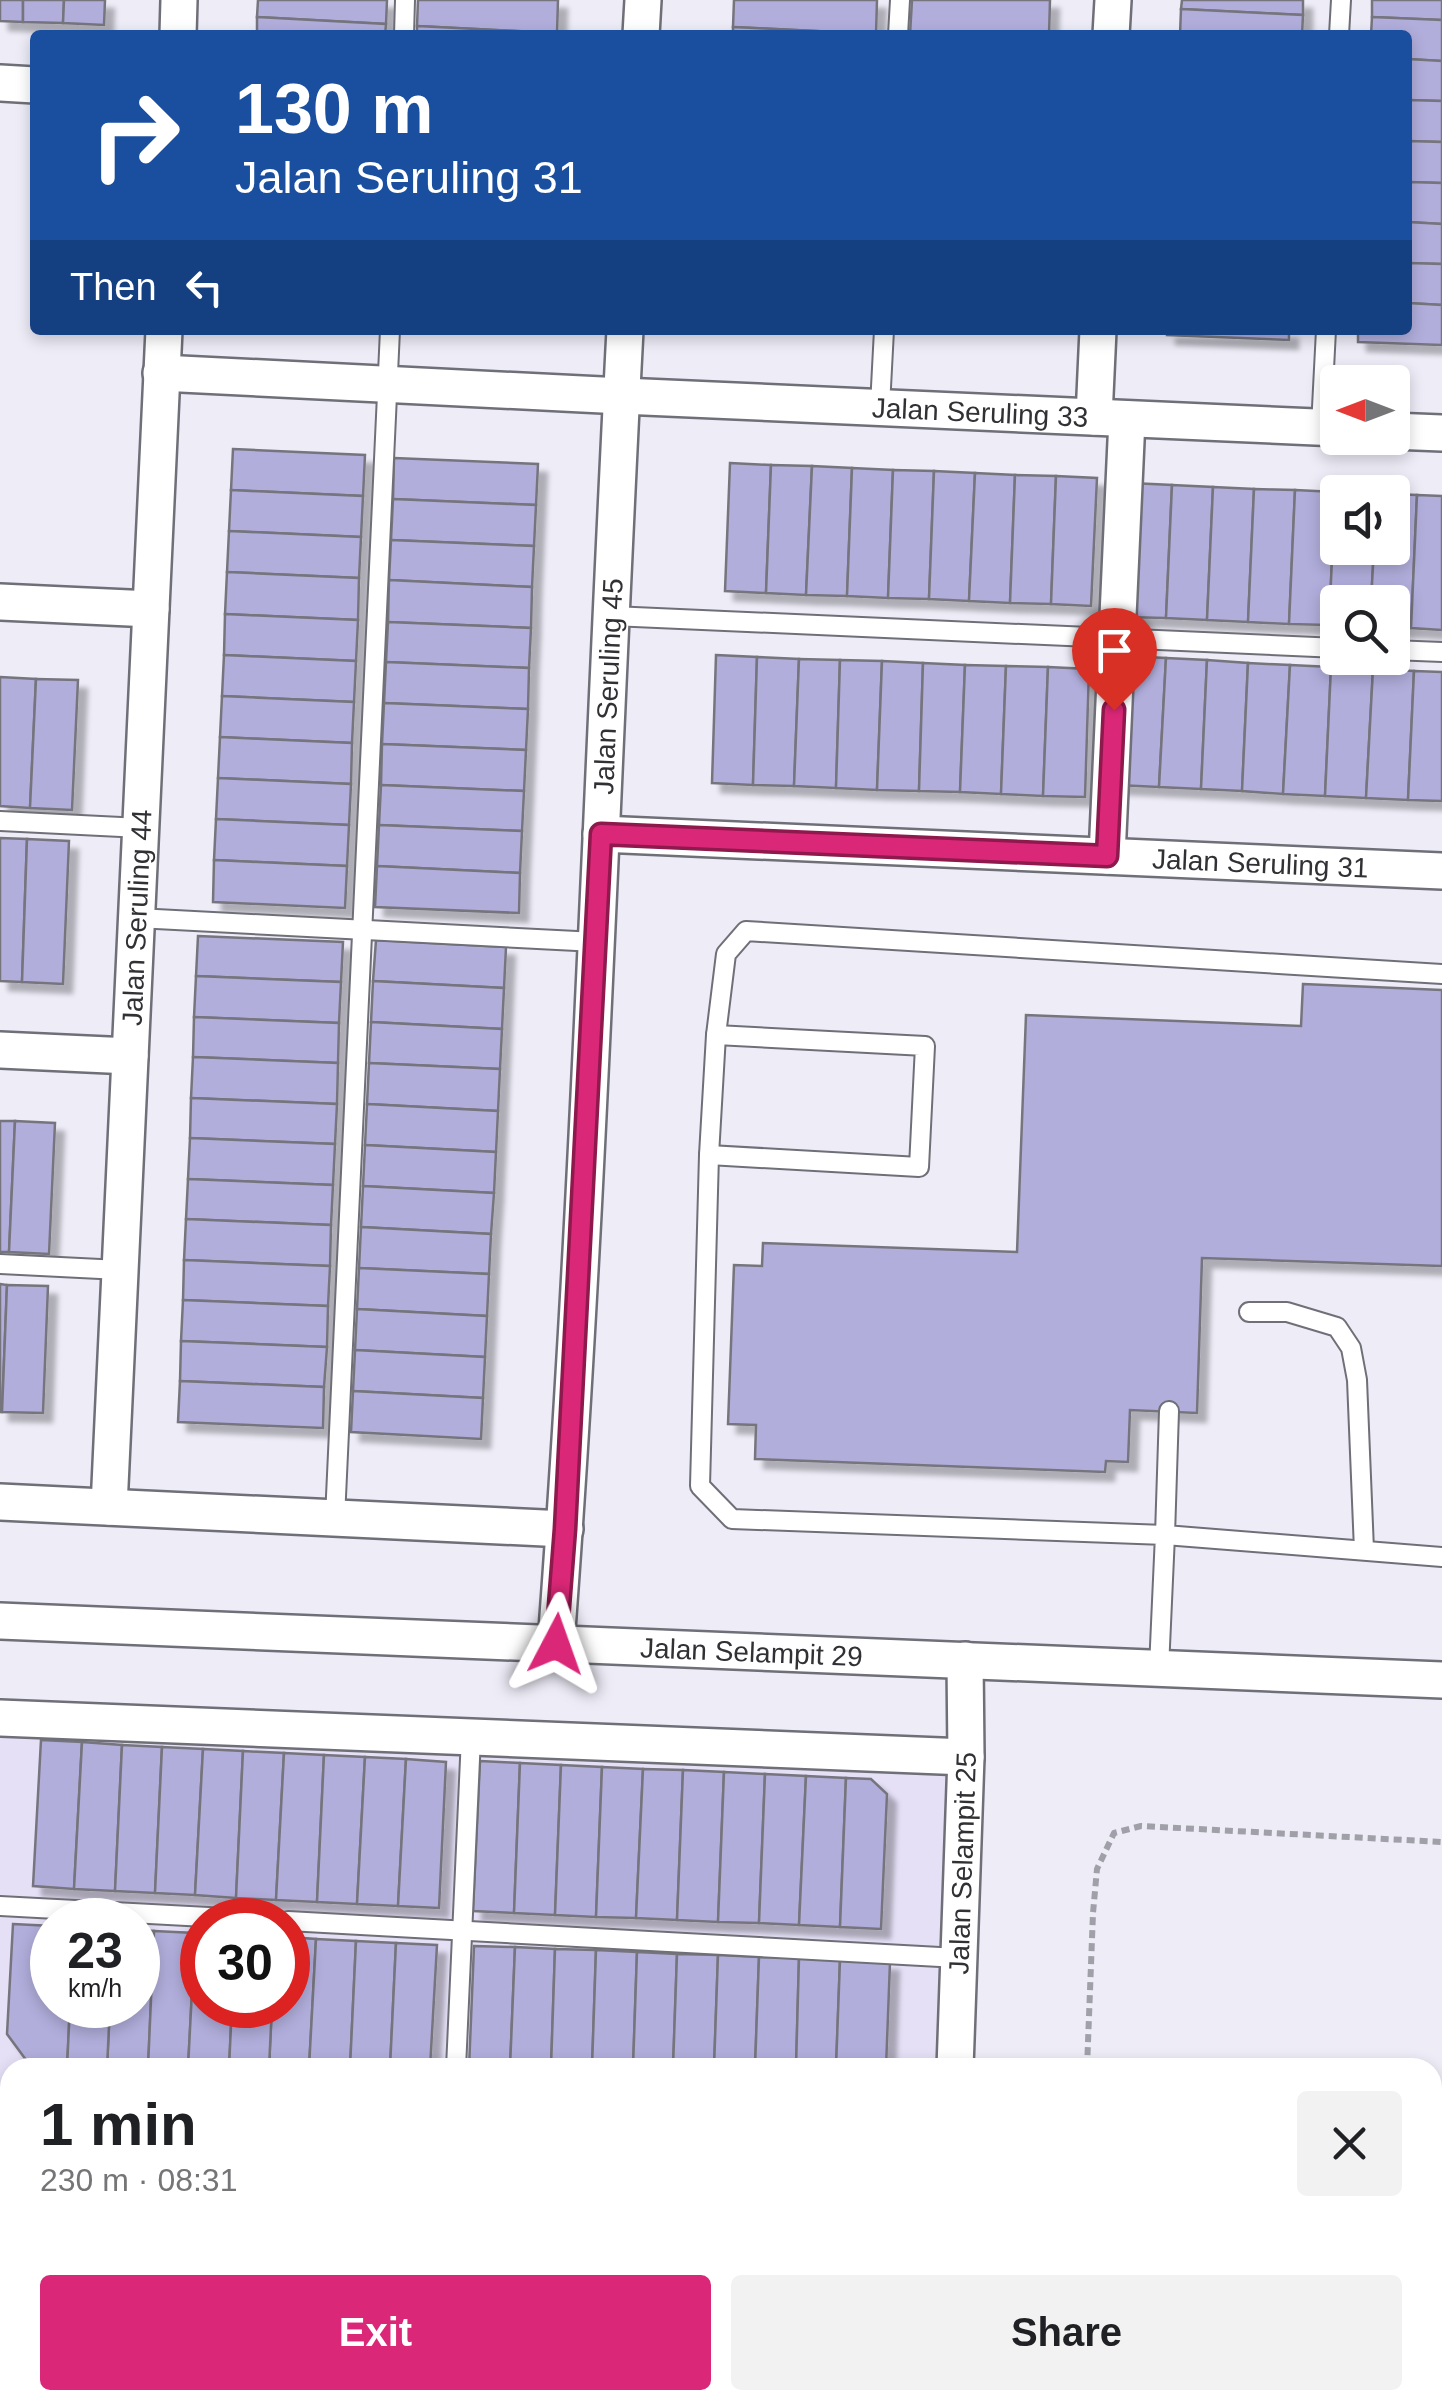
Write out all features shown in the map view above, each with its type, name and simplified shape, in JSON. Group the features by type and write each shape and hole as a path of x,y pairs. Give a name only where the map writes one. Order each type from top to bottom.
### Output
{"street":[{"path":"178,30 179,0"},
{"path":"641,30 643,0"},
{"path":"1112,30 1113,0"},
{"path":"0,83 30,85"},
{"name":"Jalan Seruling 44","path":"109,1507 164,335"},
{"name":"Jalan Seruling 45","path":"556,1644 596,942 625,335"},
{"path":"1099,335 1110,418 1117,637 1107,856"},
{"name":"Jalan Seruling 33","path":"162,373 1320,428"},
{"path":"1410,432 1442,434"},
{"path":"0,602 151,609"},
{"name":"Jalan Seruling 31","path":"601,834 1442,872"},
{"path":"0,1050 130,1056"},
{"path":"0,1502 565,1529"},
{"name":"Jalan Selampit 29","path":"0,1620 1442,1680"},
{"name":"Jalan Selampit 25","path":"954,2058 966,1757 965,1660"},
{"path":"0,1718 966,1757"}],"lane":[{"path":"404,30 405,0"},
{"path":"898,30 900,0"},
{"path":"1340,30 1341,0"},
{"path":"335,1518 390,335"},
{"path":"880,406 884,335"},
{"path":"1326,335 1327,365"},
{"path":"612,616 1320,647"},
{"path":"1410,651 1442,652"},
{"path":"0,822 141,828"},
{"path":"137,918 596,942"},
{"path":"1442,974 746,931 726,954 716,1035 700,1486 732,1519 1165,1535 1442,1558"},
{"path":"709,1155 919,1166 925,1046 716,1035"},
{"path":"0,1264 120,1270"},
{"path":"1249,1312 1287,1312 1337,1327 1351,1348 1357,1380 1364,1550"},
{"path":"1159,1668 1169,1411"},
{"path":"456,2058 472,1737"},
{"path":"0,1906 180,1916"},
{"path":"310,1922 958,1958"}],"path":[{"path":"1087,2058 1097,1869 1114,1833 1141,1826 1442,1842"}],"shaded area":[{"path":"0,1736 947,1771 936,2058 0,2058"}],"building":[{"path":"0,0 23,0 23,22 0,21"},
{"path":"23,0 64,0 63,23 23,22"},
{"path":"64,0 105,0 104,25 63,23"},
{"path":"258,0 387,0 386,24 257,17"},
{"path":"418,0 558,0 557,30 417,26"},
{"path":"734,0 877,0 876,30 733,27"},
{"path":"912,0 1050,0 1049,30 910,30"},
{"path":"1182,0 1303,0 1303,15 1181,9"},
{"path":"1372,0 1442,0 1442,20 1372,17"},
{"path":"1181,9 1303,15 1302,30 1180,30"},
{"path":"257,17 386,24 385,30 257,30"},
{"path":"1372,17 1442,20 1442,61 1412,59 1412,30 1371,30"},
{"path":"417,26 497,30 417,30"},
{"path":"733,27 794,30 733,30"},
{"path":"1412,59 1442,61 1442,101 1412,100"},
{"path":"1412,100 1442,101 1442,142 1412,141"},
{"path":"1412,141 1442,142 1442,183 1412,182"},
{"path":"1412,182 1442,183 1442,224 1412,222"},
{"path":"1412,222 1442,224 1442,264 1412,263"},
{"path":"1412,263 1442,264 1442,305 1412,303"},
{"path":"1412,303 1442,305 1442,345 1358,342 1358,335 1412,335"},
{"path":"1167,335 1289,335 1289,340"},
{"path":"233,449 365,455 363,496 231,490"},
{"path":"394,458 538,464 536,505 393,499"},
{"path":"730,463 771,465 766,593 725,591"},
{"path":"771,465 812,466 806,595 766,593"},
{"path":"812,466 852,468 847,596 806,595"},
{"path":"852,468 893,470 888,598 847,596"},
{"path":"893,470 934,471 929,599 888,598"},
{"path":"934,471 975,473 969,601 929,599"},
{"path":"975,473 1015,475 1010,603 969,601"},
{"path":"1015,475 1056,476 1051,604 1010,603"},
{"path":"1056,476 1097,478 1091,606 1051,604"},
{"path":"1131,483 1172,485 1166,618 1126,617"},
{"path":"1172,485 1213,487 1207,620 1166,618"},
{"path":"1213,487 1254,489 1248,622 1207,620"},
{"path":"1254,489 1295,490 1289,624 1248,622"},
{"path":"231,490 363,496 361,537 229,531"},
{"path":"1295,490 1320,491 1320,565 1332,565 1331,585 1320,585 1320,625 1289,624"},
{"path":"1410,495 1417,495 1411,628 1410,585 1372,585 1373,565 1410,565"},
{"path":"1417,495 1442,496 1442,630 1411,628"},
{"path":"393,499 536,505 534,546 391,540"},
{"path":"229,531 361,537 359,578 227,572"},
{"path":"391,540 534,546 532,587 389,580"},
{"path":"1332,565 1373,565 1372,585 1331,585"},
{"path":"227,572 359,578 358,620 225,614"},
{"path":"389,580 532,587 531,628 388,622"},
{"path":"225,614 358,620 356,661 224,655"},
{"path":"388,622 531,628 529,668 386,662"},
{"path":"224,655 356,661 354,702 222,696"},
{"path":"716,655 757,657 753,785 712,783"},
{"path":"1124,656 1166,658 1159,787 1117,785"},
{"path":"757,657 799,659 794,786 753,785"},
{"path":"1166,658 1207,660 1201,789 1159,787"},
{"path":"799,659 840,660 836,788 794,786"},
{"path":"840,660 882,661 877,790 836,788"},
{"path":"1207,660 1248,663 1242,791 1201,789"},
{"path":"882,661 923,663 919,791 877,790"},
{"path":"386,662 529,668 528,709 384,703"},
{"path":"923,663 965,665 960,792 919,791"},
{"path":"1248,663 1290,665 1283,794 1242,791"},
{"path":"965,665 1006,666 1001,794 960,792"},
{"path":"1290,665 1320,666 1320,675 1331,675 1325,796 1283,794"},
{"path":"1006,666 1048,667 1043,796 1001,794"},
{"path":"1048,667 1089,669 1085,797 1043,796"},
{"path":"1414,671 1408,800 1366,798 1373,675 1410,675"},
{"path":"1414,671 1442,672 1442,801 1408,800"},
{"path":"1331,675 1373,675 1366,798 1325,796"},
{"path":"0,677 36,679 30,808 0,806"},
{"path":"36,679 78,680 72,810 30,808"},
{"path":"222,696 354,702 352,743 220,737"},
{"path":"384,703 528,709 526,750 382,744"},
{"path":"220,737 352,743 351,784 218,778"},
{"path":"382,744 526,750 524,791 381,785"},
{"path":"218,778 351,784 349,825 216,819"},
{"path":"381,785 524,791 522,831 379,825"},
{"path":"216,819 349,825 347,866 214,860"},
{"path":"379,825 522,831 520,873 377,866"},
{"path":"0,838 27,839 22,982 0,981"},
{"path":"27,839 69,841 63,984 22,982"},
{"path":"214,860 347,866 345,908 213,902"},
{"path":"377,866 520,873 519,913 375,907"},
{"path":"198,936 343,942 341,982 196,976"},
{"path":"376,940 506,947 504,988 373,981"},
{"path":"196,976 341,982 339,1023 194,1017"},
{"path":"373,981 504,988 502,1029 371,1022"},
{"path":"1303,984 1442,990 1442,1266 1202,1258 1197,1413 1130,1410 1128,1462 1106,1461 1105,1472 755,1459 756,1425 728,1424 734,1265 762,1266 763,1243 1017,1252 1026,1015 1301,1026"},
{"path":"194,1017 339,1023 338,1063 193,1057"},
{"path":"371,1022 502,1029 500,1069 369,1063"},
{"path":"193,1057 338,1063 337,1104 191,1098"},
{"path":"369,1063 500,1069 498,1111 367,1104"},
{"path":"191,1098 337,1104 335,1144 190,1138"},
{"path":"367,1104 498,1111 496,1152 365,1145"},
{"path":"0,1121 15,1121 9,1252 0,1252"},
{"path":"15,1121 55,1123 49,1254 9,1252"},
{"path":"190,1138 335,1144 333,1185 188,1179"},
{"path":"365,1145 496,1152 494,1193 363,1186"},
{"path":"188,1179 333,1185 331,1225 186,1219"},
{"path":"363,1186 494,1193 491,1234 361,1227"},
{"path":"186,1219 331,1225 330,1266 184,1260"},
{"path":"361,1227 491,1234 489,1274 359,1268"},
{"path":"184,1260 330,1266 328,1306 183,1300"},
{"path":"359,1268 489,1274 487,1316 357,1309"},
{"path":"0,1284 7,1285 2,1412 0,1412"},
{"path":"7,1285 48,1286 43,1413 2,1412"},
{"path":"183,1300 328,1306 327,1347 181,1341"},
{"path":"357,1309 487,1316 485,1357 355,1350"},
{"path":"181,1341 327,1347 324,1387 180,1381"},
{"path":"355,1350 485,1357 483,1398 353,1391"},
{"path":"180,1381 324,1387 323,1428 178,1422"},
{"path":"353,1391 483,1398 481,1439 351,1432"},
{"path":"41,1740 82,1742 74,1889 33,1886"},
{"path":"82,1742 122,1745 115,1891 74,1889"},
{"path":"122,1745 162,1747 155,1893 115,1891"},
{"path":"162,1747 203,1749 195,1895 155,1893"},
{"path":"203,1749 243,1751 236,1898 195,1895"},
{"path":"243,1751 284,1753 276,1898 236,1898"},
{"path":"284,1753 324,1755 317,1902 310,1902 310,1898 276,1898"},
{"path":"324,1755 365,1757 357,1904 317,1902"},
{"path":"365,1757 406,1759 398,1906 357,1904"},
{"path":"406,1759 446,1762 439,1908 398,1906"},
{"path":"480,1761 520,1763 514,1913 473,1911"},
{"path":"520,1763 561,1765 555,1915 514,1913"},
{"path":"561,1765 602,1767 596,1917 555,1915"},
{"path":"602,1767 643,1769 636,1918 596,1917"},
{"path":"643,1769 683,1770 677,1920 636,1918"},
{"path":"683,1770 724,1772 718,1922 677,1920"},
{"path":"724,1772 765,1774 759,1923 718,1922"},
{"path":"765,1774 806,1776 799,1925 759,1923"},
{"path":"806,1776 846,1778 840,1927 799,1925"},
{"path":"846,1778 871,1779 887,1794 881,1929 840,1927"},
{"path":"13,1924 30,1925 30,2028 69,2028 67,2058 25,2058 7,2034"},
{"path":"160,1931 180,1932 180,2028 190,2028 189,2058 148,2058 150,2028 160,2028"},
{"path":"310,1939 316,1939 310,2058 269,2058 271,2028 310,2028"},
{"path":"316,1939 356,1941 350,2058 310,2058"},
{"path":"356,1941 396,1943 390,2058 350,2058"},
{"path":"396,1943 437,1945 431,2058 390,2058"},
{"path":"474,1946 515,1947 510,2058 469,2058"},
{"path":"515,1947 555,1949 551,2058 510,2058"},
{"path":"555,1949 596,1950 592,2058 551,2058"},
{"path":"596,1950 637,1952 633,2058 592,2058"},
{"path":"637,1952 677,1954 673,2058 633,2058"},
{"path":"677,1954 718,1955 714,2058 673,2058"},
{"path":"718,1955 759,1957 755,2058 714,2058"},
{"path":"759,1957 799,1958 796,2058 755,2058"},
{"path":"799,1958 840,1960 836,2058 796,2058"},
{"path":"840,1960 890,1962 886,2058 836,2058"},
{"path":"69,2028 109,2028 107,2058 67,2058"},
{"path":"109,2028 150,2028 148,2058 107,2058"},
{"path":"190,2028 231,2028 229,2058 189,2058"},
{"path":"231,2028 271,2028 269,2058 229,2058"}],"route":[{"path":"556,1644 601,834 1107,856 1114,710"}]}
